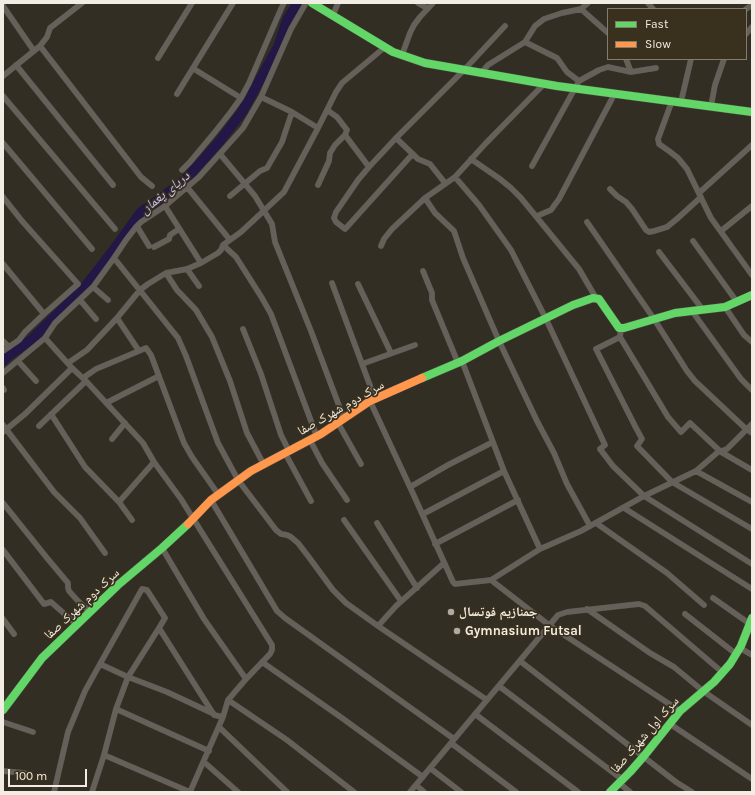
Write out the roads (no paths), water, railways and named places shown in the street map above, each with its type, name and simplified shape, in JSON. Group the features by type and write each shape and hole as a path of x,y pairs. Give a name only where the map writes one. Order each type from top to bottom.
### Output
{"street":[{"path":"4,75 40,46 47,37 50,28 82,3"},
{"path":"158,58 192,3"},
{"path":"177,94 194,69 233,3"},
{"path":"182,170 215,132 241,98 284,3"},
{"path":"3,372 45,338 55,324 93,287 136,227 165,206 200,177 243,128 261,98 291,29 306,3"},
{"path":"312,3 385,48 425,64 545,83 577,84 615,94 752,111"},
{"path":"333,15 338,3"},
{"path":"418,3 427,8"},
{"path":"402,55 414,25 427,8 433,3"},
{"path":"481,72 488,65 525,42 535,26 544,19 581,9 588,3"},
{"path":"3,6 34,51"},
{"path":"581,9 607,32"},
{"path":"413,154 345,229 336,222 334,218 336,212 369,167 505,26"},
{"path":"525,42 557,58 577,84"},
{"path":"40,46 141,177 152,186"},
{"path":"105,553 80,518 54,492 4,429 25,414 117,318 140,290 166,273 186,269 201,263 221,250 223,245 241,232 284,192 342,83 385,48"},
{"path":"626,60 631,72"},
{"path":"681,102 691,60"},
{"path":"711,106 715,85 724,60"},
{"path":"16,65 113,185"},
{"path":"532,166 577,84 599,70 608,67 631,72 656,68"},
{"path":"194,69 241,98"},
{"path":"381,246 384,239 392,229 425,198 454,177 545,83"},
{"path":"536,216 551,210 559,199 615,94"},
{"path":"3,96 115,229"},
{"path":"261,98 292,112 318,128"},
{"path":"672,101 658,138 659,144 678,158 687,169 711,218 752,275"},
{"path":"318,185 329,161 330,153 335,145 345,135 347,130 338,117 327,110"},
{"path":"230,196 260,171 267,168 282,142 292,112"},
{"path":"345,135 369,167"},
{"path":"396,138 418,159 430,164 445,183"},
{"path":"3,143 92,249"},
{"path":"610,189 626,202 649,232 667,227 752,145"},
{"path":"220,154 255,196 272,224 275,242 308,324 341,421 361,464"},
{"path":"471,159 511,188 521,198 579,269 596,298 599,299 619,328 624,328 675,313 726,307 751,297"},
{"path":"454,177 479,205 511,250 546,319 605,445 600,449 613,466 644,496 752,564"},
{"path":"187,187 230,240"},
{"path":"3,198 78,284 25,332 19,340 3,351"},
{"path":"425,198 435,213 454,231 463,258 499,341 554,453 567,484 590,526"},
{"path":"165,206 201,263"},
{"path":"721,231 752,206"},
{"path":"587,222 654,319 687,371 695,381 749,431"},
{"path":"136,227 152,247 169,239 170,235 179,229"},
{"path":"693,241 737,302"},
{"path":"223,245 236,257 271,314 322,463 347,500"},
{"path":"659,252 703,310"},
{"path":"114,258 178,338 218,443 238,480 276,530 280,534 291,537 298,543 333,590 346,603 487,700"},
{"path":"3,264 44,314"},
{"path":"186,269 199,286"},
{"path":"423,271 432,293 432,300 460,362 504,471 540,549"},
{"path":"166,273 177,290 196,310 212,337 230,381 247,433 264,465"},
{"path":"332,283 362,364 373,400 435,544 455,584 491,580 540,549 581,531 644,496 696,471 718,452 726,449 749,431 752,424"},
{"path":"358,284 391,353"},
{"path":"93,287 108,300"},
{"name":"سرک دوم شهرک صفا","path":"3,710 42,658 118,585 184,528 211,500 238,480 251,471 314,438 373,400 460,362 573,305 596,298"},
{"path":"80,300 96,319"},
{"path":"726,307 744,335 752,342"},
{"path":"692,311 741,379 752,390"},
{"path":"117,318 139,351"},
{"path":"621,328 620,337 668,417 681,432 690,423 721,452 752,470"},
{"path":"243,329 261,374 287,452 310,501"},
{"path":"620,337 596,349 642,439 637,446 672,482 752,529"},
{"path":"45,338 143,442 154,462 181,500 272,645 270,654 228,700 219,727 190,792 104,755"},
{"path":"3,341 9,347"},
{"path":"362,364 415,345"},
{"path":"39,426 96,369 146,348 159,376 184,443 218,494"},
{"path":"18,361 36,381"},
{"path":"106,403 159,376"},
{"path":"51,414 85,467 119,502 132,520"},
{"path":"112,439 125,423"},
{"path":"410,486 493,442"},
{"path":"119,502 154,462"},
{"path":"423,514 504,471"},
{"path":"696,471 752,502"},
{"path":"211,500 277,611 284,618 453,741 516,792"},
{"path":"435,544 518,500"},
{"path":"3,503 68,583 69,590 90,612"},
{"path":"624,508 752,589"},
{"path":"344,520 402,601"},
{"path":"377,523 417,588"},
{"path":"596,523 667,573 704,606"},
{"path":"162,548 204,619 246,679"},
{"path":"3,550 44,604 51,602 76,625"},
{"path":"378,626 396,606 444,563"},
{"path":"491,580 549,625 680,711"},
{"path":"54,792 68,732 86,692 142,589 147,590 165,618 128,677 116,709 104,755 92,792"},
{"path":"713,598 751,621"},
{"path":"410,792 558,615 587,609 639,604 645,606 722,672"},
{"path":"587,609 674,668 703,691 752,725"},
{"path":"685,614 738,651 752,655"},
{"path":"3,620 14,634"},
{"name":"سرک اول شهرک صفا","path":"610,792 644,756 680,711 730,664 738,651 751,621"},
{"path":"159,628 214,714"},
{"path":"520,661 676,782 692,792"},
{"path":"262,662 423,777"},
{"path":"100,664 223,717"},
{"path":"499,686 621,782 630,792"},
{"path":"228,700 287,740 354,792"},
{"path":"116,709 209,751"},
{"path":"475,714 578,792"},
{"path":"3,722 34,732"},
{"path":"670,724 752,779"},
{"path":"219,727 287,792"},
{"path":"204,762 238,792"},
{"path":"430,768 461,792"},
{"path":"3,771 24,773"},
{"path":"416,785 424,792"}],"waterway":[{"name":"دریای پغمان","path":"3,361 32,339 84,288 141,212 185,180 219,142 242,112 278,47 287,20 298,3"}],"place":[{"name":"جمنازیم فوتسال","path":"451,612"},
{"name":"Gymnasium Futsal","path":"457,631"}]}
